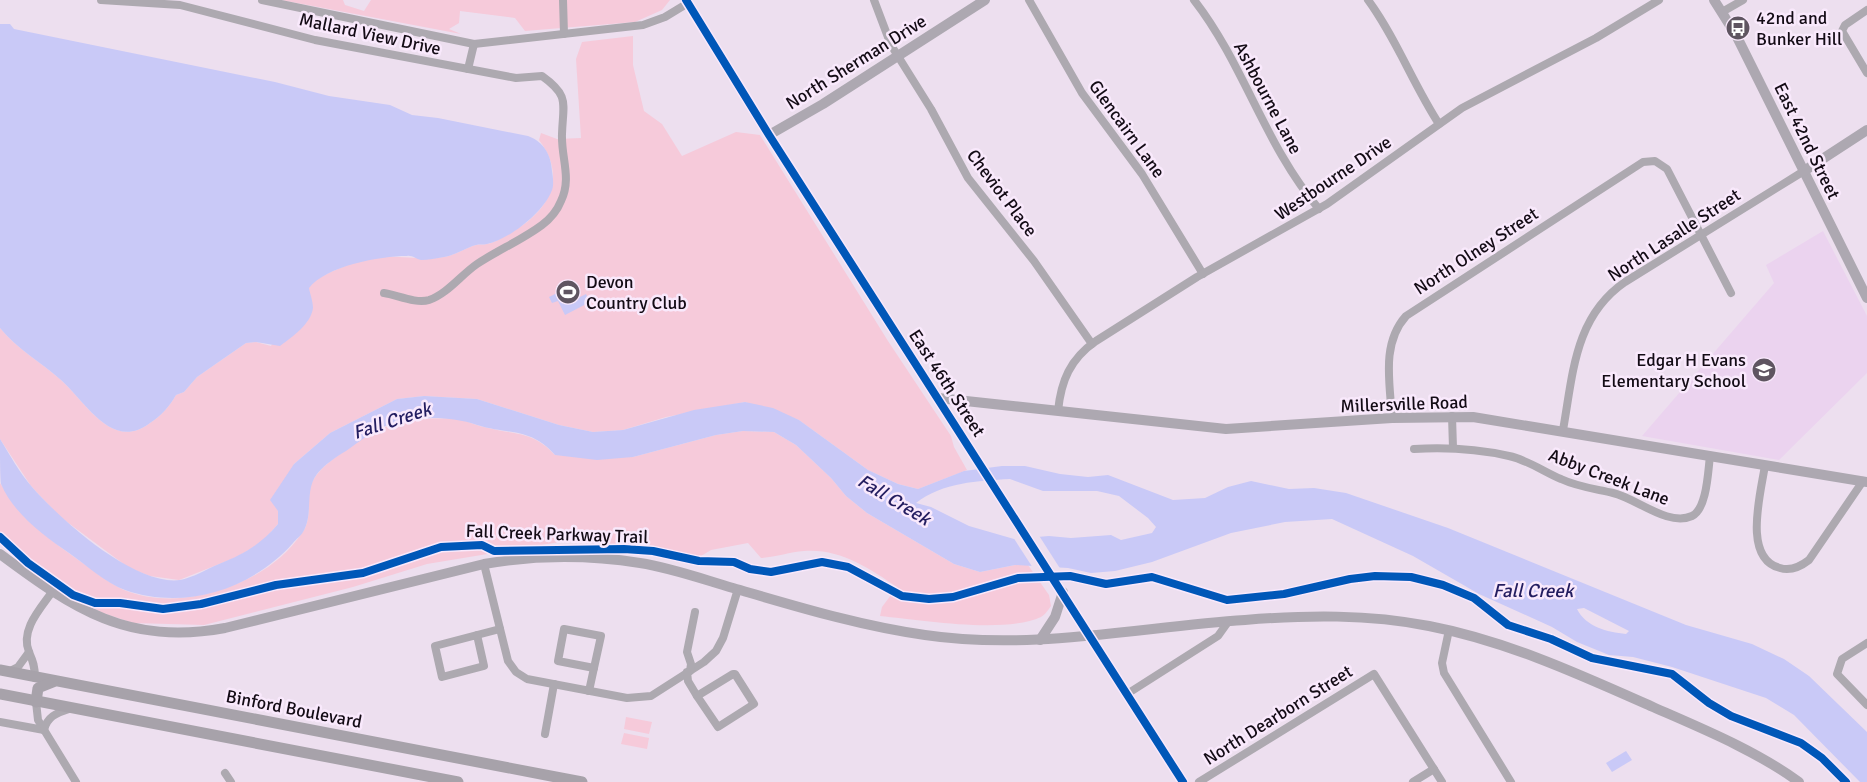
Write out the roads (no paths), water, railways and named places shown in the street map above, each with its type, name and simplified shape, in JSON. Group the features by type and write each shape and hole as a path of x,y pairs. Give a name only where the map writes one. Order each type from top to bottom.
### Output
{"main road":[{"name":"North Sherman Drive","path":"769,135 985,0"},
{"name":"East 42nd Street","path":"1714,0 1736,35 1867,298"},
{"name":"East 46th Street","path":"687,1 769,135 1183,782"},
{"path":"1804,170 1867,130"},
{"name":"Millersville Road","path":"938,398 1226,430 1392,418 1452,416 1489,419 1865,481"},
{"path":"0,554 52,592 93,616 122,626 166,633 200,632 230,627 484,564 543,557 611,560 663,568 863,623 926,635 995,640 1040,640 1298,617 1345,616 1392,620 1449,630 1509,648 1576,673 1715,734 1794,781"},
{"path":"1040,640 1055,617 1062,592"},
{"name":"Binford Boulevard","path":"4,671 582,782"},
{"path":"16,697 28,693 35,678"},
{"path":"36,702 38,688 54,681"},
{"path":"0,694 458,782"}],"street":[{"name":"Mallard View Drive","path":"100,0 180,5 315,40 516,78 542,76 554,85 564,101 565,115 562,134 566,186 562,201 551,216 540,226 476,265 431,299 418,300 384,293"},
{"path":"262,0 474,44 644,25 665,17 687,1"},
{"path":"563,0 564,34"},
{"name":"Cheviot Place","path":"874,0 884,30 930,108 968,178 1034,262 1092,344"},
{"name":"Glencairn Lane","path":"1029,0 1082,93 1142,174 1203,274"},
{"name":"Ashbourne Lane","path":"1194,0 1213,26 1269,136 1295,177 1319,209"},
{"path":"1368,0 1388,30 1414,84 1438,124"},
{"name":"Westbourne Drive","path":"1058,411 1061,389 1068,370 1077,357 1092,344 1203,274 1319,209 1438,124 1486,95 1602,34 1659,0"},
{"path":"1722,12 1743,0"},
{"path":"1867,10 1845,25 1842,31 1867,73"},
{"path":"468,69 474,44"},
{"name":"North Olney Street","path":"1392,418 1390,347 1395,332 1406,316 1637,164 1645,161 1656,162 1669,172 1701,234"},
{"name":"North Lasalle Street","path":"1563,430 1577,349 1592,316 1620,286 1804,170"},
{"path":"1701,234 1731,293"},
{"path":"1452,416 1453,448"},
{"name":"Abby Creek Lane","path":"1414,449 1453,448 1515,458 1568,482 1619,495 1661,514 1683,518 1692,516 1701,508 1710,456"},
{"path":"1765,465 1756,541 1764,559 1772,565 1781,568 1794,568 1809,560 1865,481"},
{"path":"484,564 508,660 516,672 528,679 626,698 642,698 654,694 709,658 718,648 738,589"},
{"path":"4,671 18,667 29,652 29,628 52,592"},
{"path":"695,612 688,652 691,664 688,672 688,681 718,727 754,704 734,674 698,696"},
{"path":"1127,694 1218,636 1228,622"},
{"path":"477,635 484,666 442,677 435,646 477,635 500,629"},
{"path":"589,691 601,636 564,629 558,661 594,668"},
{"path":"1449,630 1442,663 1444,673 1511,782"},
{"path":"1867,643 1842,659 1837,674 1867,705"},
{"path":"29,652 33,657 35,678"},
{"name":"North Dearborn Street","path":"1199,782 1374,674 1434,769"},
{"path":"545,734 554,684"},
{"path":"36,702 38,720 76,782"},
{"path":"44,730 46,720 71,709"},
{"path":"0,722 44,730"},
{"path":"1413,782 1434,769 1442,782"},
{"path":"226,773 231,782"}],"water":[{"path":"0,24 10,24 14,29 275,82 329,96 390,105 412,115 438,118 528,136 542,145 548,154 553,188 542,207 534,215 516,231 496,241 476,245 444,257 421,260 409,256 396,256 369,260 340,268 317,280 309,288 313,305 312,314 305,325 290,339 280,346 256,342 246,343 197,377 184,392 176,395 165,411 150,423 136,430 124,432 112,428 101,421 61,380 14,342 0,328"},
{"path":"569,287 576,299 586,294 590,302 565,315 558,301 552,303 549,297"},
{"name":"Fall Creek","path":"424,396 477,399 559,425 593,432 623,430 694,410 745,402 773,408 799,420 868,470 898,484 918,489 964,471 1002,466 1025,466 1060,474 1088,477 1108,475 1173,500 1205,498 1228,487 1251,481 1289,489 1314,488 1346,493 1448,528 1686,625 1752,644 1784,659 1809,676 1867,732 1867,782 1860,782 1794,715 1766,698 1672,667 1633,657 1609,655 1577,642 1552,627 1479,594 1413,556 1332,519 1285,522 1231,533 1152,562 1115,571 1091,573 1068,568 1015,565 980,572 954,564 867,513 846,496 831,478 796,445 774,432 743,431 716,435 633,457 597,460 555,455 537,440 519,433 456,420 423,418 401,421 379,429 323,467 313,481 308,518 302,533 276,559 258,573 238,584 216,592 171,598 148,596 125,590 103,578 30,523 13,505 1,484 0,439 32,487 60,516 99,548 120,562 141,572 162,579 185,579 236,556 265,538 278,524 278,511 270,500 294,464 330,433 397,399","holes":["1010,479 1043,491 1097,491 1119,496 1148,518 1156,527 1152,533 1121,540 1111,535 1071,538 1049,536 1014,539 969,526 931,507 916,503 926,496 949,487 973,482","1584,608 1629,631 1626,634 1598,628 1586,620 1577,609"]},
{"path":"1626,751 1632,760 1612,772 1606,763"}],"place":[{"name":"42nd and Bunker Hill","path":"1738,28"},
{"name":"Devon Country Club","path":"568,292"},
{"name":"Edgar H Evans Elementary School","path":"1764,370"}]}
